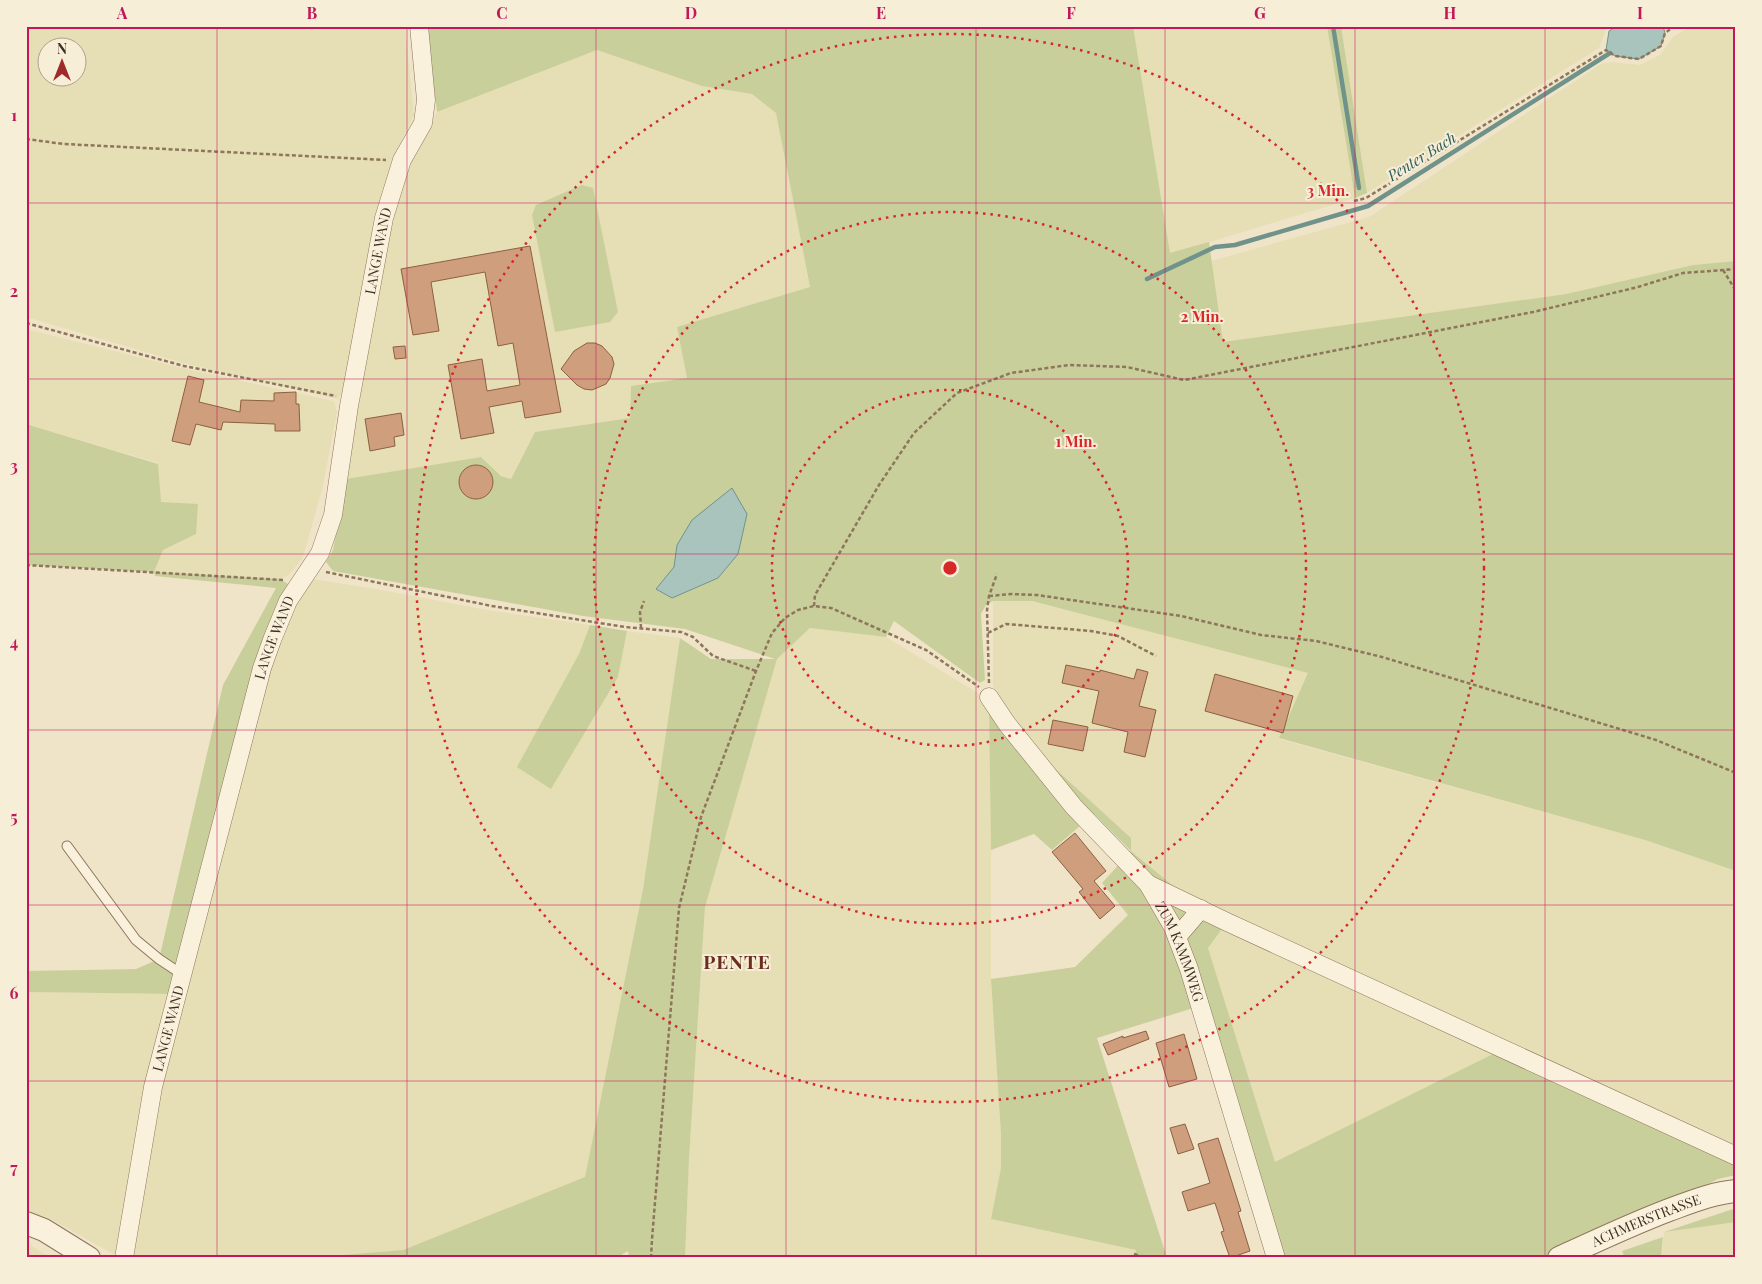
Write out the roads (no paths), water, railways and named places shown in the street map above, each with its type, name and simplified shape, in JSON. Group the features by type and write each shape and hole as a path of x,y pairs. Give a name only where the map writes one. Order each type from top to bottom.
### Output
{"street":[{"name":"LANGE WAND","path":"124,1258 154,1087 262,668 288,601 320,553 334,514 350,398 384,218 402,160 423,123 426,100 418,26"},
{"name":"ZUM KAMMWEG","path":"989,696 1007,724 1074,807 1148,884 1173,927 1189,969 1276,1258"},
{"path":"1148,884 1736,1156"},
{"path":"1177,937 1201,909"},
{"name":"ACHMERSTRASSE","path":"1560,1258 1646,1219 1687,1203 1720,1192 1736,1191"},
{"path":"26,1223 44,1230 89,1258"}],"lane":[{"path":"68,846 136,940 183,976"}],"water":[{"path":"1617,26 1663,26 1665,33 1661,46 1639,59 1615,56 1606,50 1609,31"},
{"path":"732,488 747,514 738,554 718,578 672,598 656,589 674,567 677,545 692,520"}],"waterway":[{"path":"1333,26 1359,188"},
{"name":"Penter Bach","path":"1147,279 1215,247 1235,245 1368,206 1610,53"}],"district":[{"name":"PENTE","path":"737,962"}]}
